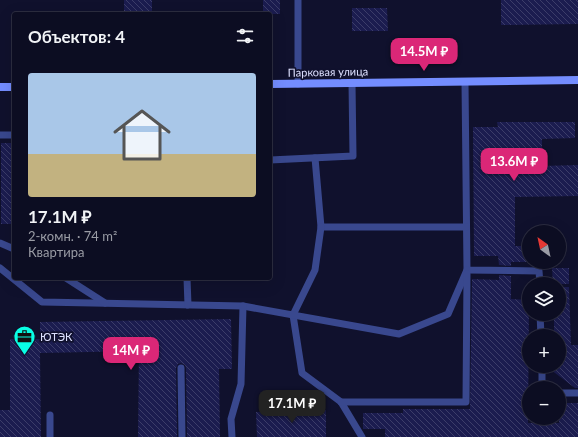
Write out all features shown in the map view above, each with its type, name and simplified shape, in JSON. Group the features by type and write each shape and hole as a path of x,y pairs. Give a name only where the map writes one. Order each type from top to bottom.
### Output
{"main road":[{"name":"Парковая улица","path":"272,84 578,80"},
{"path":"0,87 12,87"}],"lane":[{"path":"298,0 298,84"},
{"path":"341,402 466,402 465,82"},
{"path":"272,160 353,156 352,83"},
{"path":"0,135 12,135"},
{"path":"315,158 321,227 314,270 292,314 302,373 341,402 362,437"},
{"path":"321,227 466,227"},
{"path":"0,243 12,248"},
{"path":"0,268 12,278"},
{"path":"466,270 539,271 539,277"},
{"path":"15,280 42,302 242,306 399,334 448,314 466,270"},
{"path":"69,280 105,303"},
{"path":"187,280 188,304"},
{"path":"232,437 232,419 241,384 242,306"},
{"path":"181,368 182,437"},
{"path":"566,393 578,393"},
{"path":"50,415 50,437"}],"building":[{"path":"124,0 152,0 152,12 124,12"},
{"path":"263,0 280,0 280,14 263,12"},
{"path":"501,0 578,0 578,24 501,25"},
{"path":"352,8 387,8 388,31 352,31"},
{"path":"497,122 575,122 575,138 542,139 542,166 578,165 578,196 515,197 515,246 522,246 522,262 511,262 511,266 499,265 498,256 474,256 473,127 498,127"},
{"path":"1,143 12,143 12,224 1,224"},
{"path":"569,268 569,284 566,284 566,277 553,277 552,269"},
{"path":"499,275 511,276 511,299 522,300 522,321 529,321 529,329 522,329 522,373 528,373 528,381 522,381 522,425 566,425 566,403 578,403 578,437 385,437 385,429 363,429 363,413 403,413 403,409 470,409 472,279 499,280"},
{"path":"566,287 569,287 571,345 578,345 578,388 575,388 555,373 566,373 566,329 554,329 554,321 566,321"},
{"path":"231,319 232,369 219,369 220,437 187,437 186,368 185,365 181,363 178,364 176,368 177,437 138,437 139,351 40,353 41,437 0,437 0,410 10,410 10,339 40,339 40,322"},
{"path":"326,410 326,437 257,437 256,412"}],"place":[{"name":"ЮТЭК","path":"25,356"}]}
